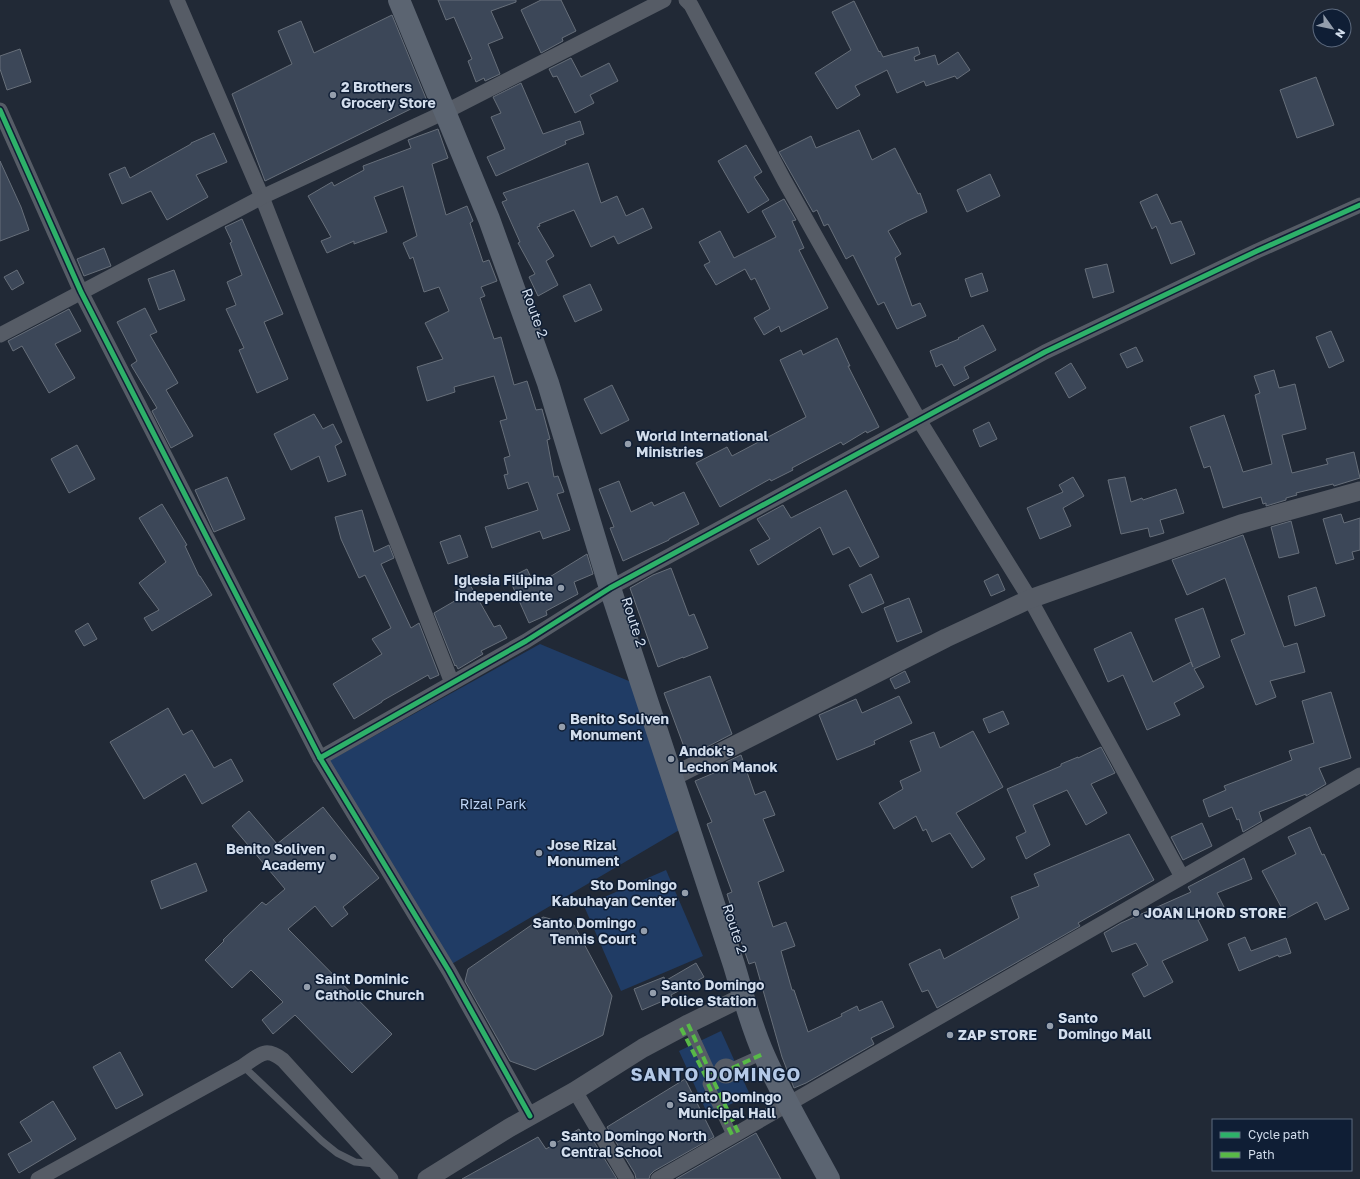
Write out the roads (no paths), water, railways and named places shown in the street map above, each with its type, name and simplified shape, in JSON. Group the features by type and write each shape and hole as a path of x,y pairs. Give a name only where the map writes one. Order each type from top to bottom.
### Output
{"highway":[{"name":"Route 2","path":"399,0 489,219 548,383 610,588 734,965 743,997 764,1054 788,1105 829,1179"}],"street":[{"path":"177,0 262,197 452,683"},
{"path":"0,335 262,197 445,112 664,0"},
{"path":"686,0 694,12 784,180 919,420 1030,599 1182,877"},
{"path":"0,110 81,292 320,758 449,972 530,1116"},
{"path":"320,758 526,641 610,588 1045,352 1257,251 1360,205"},
{"path":"672,778 946,638 1030,599 1241,524 1360,491"},
{"path":"658,1179 1360,776"},
{"path":"427,1179 530,1116 575,1091 643,1048 743,997"},
{"path":"684,1026 712,1078 736,1135"},
{"path":"38,1179 243,1066 260,1054 269,1052 275,1054 283,1060 391,1179"},
{"path":"712,1078 729,1077 732,1074 732,1068 764,1054"},
{"path":"575,1091 627,1179"}],"lane":[{"path":"243,1066 322,1141 337,1153 355,1162 377,1164"}],"place":[{"name":"2 Brothers Grocery Store","path":"333,95"},
{"name":"World International Ministries","path":"628,444"},
{"name":"Iglesia Filipina Independiente","path":"561,588"},
{"name":"Benito Soliven Monument","path":"562,727"},
{"name":"Andok's Lechon Manok","path":"671,759"},
{"name":"Jose Rizal Monument","path":"539,853"},
{"name":"Benito Soliven Academy","path":"333,857"},
{"name":"Sto Domingo Kabuhayan Center","path":"685,893"},
{"name":"JOAN LHORD STORE","path":"1136,913"},
{"name":"Santo Domingo Tennis Court","path":"644,931"},
{"name":"Saint Dominic Catholic Church","path":"307,987"},
{"name":"Santo Domingo Police Station","path":"653,993"},
{"name":"Santo Domingo Mall","path":"1050,1026"},
{"name":"ZAP STORE","path":"950,1035"},
{"name":"Santo Domingo Municipal Hall","path":"670,1105"},
{"name":"Santo Domingo North Central School","path":"553,1144"}],"district":[{"name":"SANTO DOMINGO","path":"716,1075"}],"park label":[{"name":"Rizal Park","path":"493,804"}]}
